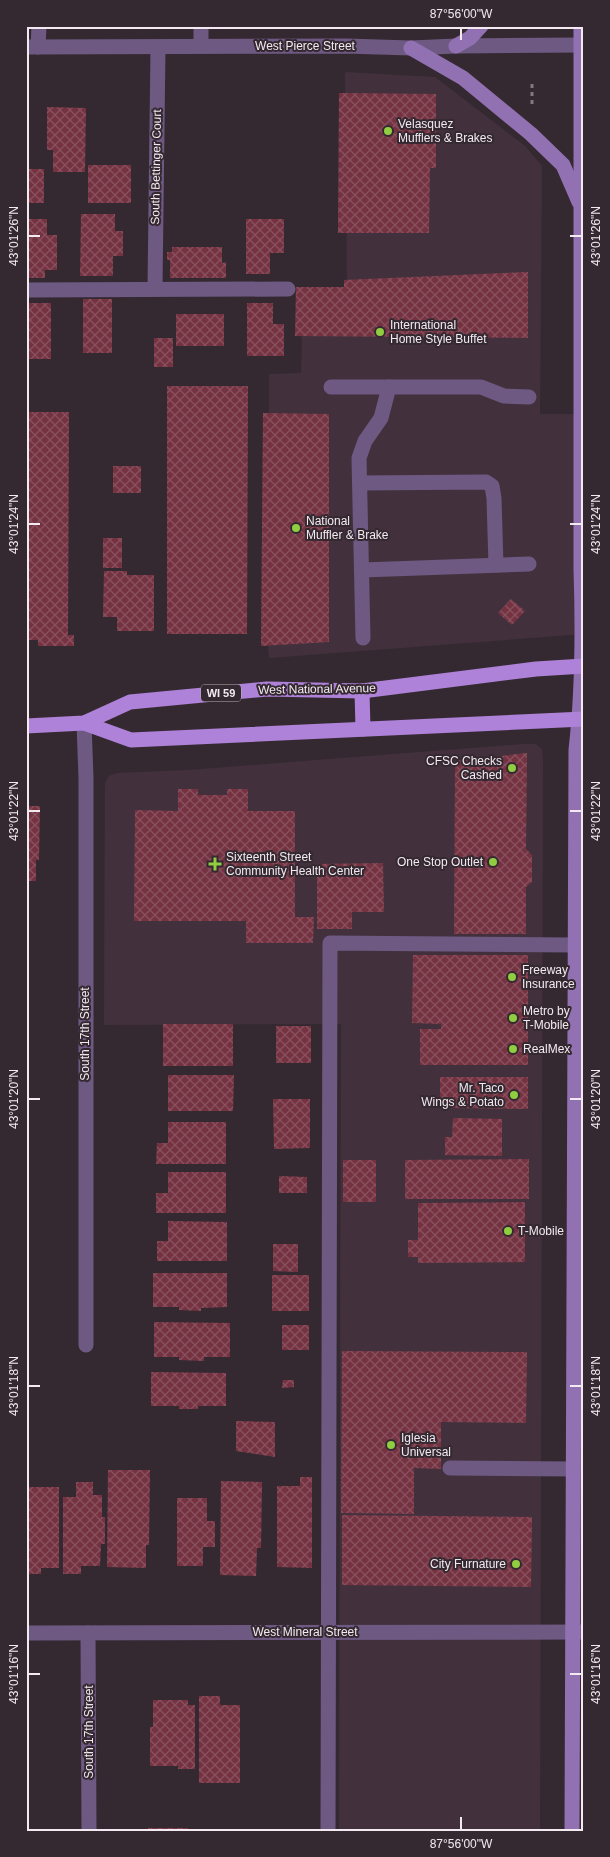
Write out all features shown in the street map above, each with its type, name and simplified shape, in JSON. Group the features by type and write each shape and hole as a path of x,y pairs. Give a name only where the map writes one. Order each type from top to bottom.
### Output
{"main road":[{"path":"456,46 470,38 481,26"},
{"path":"572,1831 578,1632 573,1469 578,1454 579,1105 575,945 579,912 576,750 582,719 583,666 582,26"},
{"path":"411,48 463,78 531,134 562,165 582,208"},
{"name":"West National Avenue","path":"26,726 84,723 130,702 267,689 362,691 583,666"},
{"path":"362,691 363,729"},
{"name":"West National Avenue","path":"84,723 131,740 582,719"}],"street":[{"path":"32,46 39,26"},
{"path":"200,26 201,46"},
{"name":"West Pierce Street","path":"32,46 411,48 583,45"},
{"name":"South Bettinger Court","path":"155,288 158,46"},
{"path":"26,290 155,288 288,289"},
{"path":"331,388 480,388 504,396 530,397"},
{"path":"363,638 359,458 366,441 382,418 389,388"},
{"path":"360,483 486,482 492,486 494,498 496,566"},
{"path":"362,570 529,564"},
{"name":"South 17th Street","path":"84,723 86,778 86,1345"},
{"path":"328,1831 330,943 575,945"},
{"path":"450,1468 573,1469"},
{"name":"West Mineral Street","path":"26,1633 578,1632"},
{"name":"South 17th Street","path":"88,1633 89,1831"}],"path":[{"path":"532,82 532,108"}],"shaded area":[{"path":"345,72 435,77 525,146 542,166 540,414 584,414 584,634 269,658 269,374 301,373 302,343 298,293 347,294"},
{"path":"536,744 542,749 543,760 540,1831 339,1831 341,1024 104,1025 105,783 109,776 117,773 188,770"}],"building":[{"name":"Velasquez Mufflers & Brakes","path":"339,93 436,94 436,168 430,168 429,233 338,233"},
{"path":"47,107 86,108 85,172 53,172 53,150 47,150"},
{"path":"88,165 131,165 131,203 88,203"},
{"path":"26,169 44,169 44,203 26,203"},
{"path":"81,214 115,214 115,231 123,231 123,256 113,256 113,276 80,276"},
{"path":"26,219 47,219 47,235 57,235 57,270 45,270 45,278 26,278"},
{"path":"246,219 284,219 284,253 270,253 270,274 246,274"},
{"path":"172,247 222,247 222,263 226,262 226,278 170,278 170,260 167,260 167,252 172,252"},
{"path":"528,272 528,338 295,336 296,287 344,287 344,280"},
{"path":"83,299 112,299 112,353 83,353"},
{"path":"26,303 51,303 51,359 26,359"},
{"path":"247,303 273,303 273,324 284,324 284,356 247,356"},
{"path":"176,314 224,314 224,346 176,346"},
{"path":"154,338 173,338 173,367 154,367"},
{"path":"167,386 248,386 247,634 167,634"},
{"path":"26,412 69,412 68,635 74,635 74,646 38,646 38,640 26,640"},
{"name":"National Muffler & Brake","path":"263,413 329,414 329,642 261,646"},
{"path":"113,466 141,466 141,493 113,493"},
{"path":"103,538 122,538 122,568 103,568"},
{"path":"104,571 127,571 127,575 154,575 154,631 117,631 117,617 103,617"},
{"path":"511,599 525,611 512,625 498,613"},
{"name":"One Stop Outlet","path":"527,753 526,849 532,855 532,882 526,887 526,934 454,934 455,761"},
{"name":"Sixteenth Street Community Health Center","path":"178,789 198,789 198,795 227,795 227,789 248,789 248,811 295,811 295,917 314,917 313,943 246,943 246,921 134,921 135,810 178,811"},
{"path":"26,797 29,797 29,806 40,806 39,860 36,860 36,881 26,881"},
{"path":"383,863 384,912 352,912 352,929 317,929 317,864"},
{"path":"413,955 528,955 528,1065 420,1065 420,1029 441,1029 441,1024 412,1023"},
{"path":"163,1024 233,1024 233,1066 163,1066"},
{"path":"276,1026 311,1026 311,1063 276,1063"},
{"path":"168,1075 234,1075 233,1111 168,1111"},
{"path":"440,1077 528,1077 528,1109 451,1108 451,1100 440,1100"},
{"path":"273,1099 310,1099 310,1148 274,1149"},
{"path":"453,1118 502,1119 502,1156 445,1155 445,1137 452,1137"},
{"path":"168,1122 226,1122 226,1164 156,1164 157,1143 168,1143"},
{"path":"529,1159 529,1199 405,1199 405,1160"},
{"path":"343,1160 376,1160 376,1202 343,1202"},
{"path":"168,1172 226,1172 226,1213 156,1213 156,1193 168,1193"},
{"path":"279,1176 307,1177 307,1193 279,1193"},
{"path":"525,1202 525,1262 418,1263 418,1257 408,1257 408,1240 418,1240 418,1203"},
{"path":"168,1221 227,1222 227,1261 157,1261 157,1241 168,1241"},
{"path":"273,1244 298,1244 298,1272 273,1271"},
{"path":"153,1273 227,1273 227,1307 201,1308 201,1311 179,1310 179,1307 153,1307"},
{"path":"272,1275 309,1275 309,1311 272,1311"},
{"path":"154,1322 230,1323 230,1357 204,1357 204,1361 179,1360 179,1357 154,1357"},
{"path":"282,1325 309,1325 309,1350 282,1350"},
{"name":"Iglesia Universal","path":"342,1351 527,1352 526,1423 441,1422 441,1469 414,1468 414,1514 341,1513"},
{"path":"151,1372 226,1373 226,1406 198,1406 198,1409 179,1409 179,1406 151,1406"},
{"path":"283,1380 294,1380 294,1387 282,1388"},
{"path":"236,1421 275,1422 275,1457 236,1451"},
{"path":"108,1470 150,1470 149,1545 146,1545 146,1568 107,1567"},
{"path":"300,1477 312,1477 312,1568 277,1567 277,1486 300,1486"},
{"path":"221,1481 262,1482 261,1548 257,1548 256,1576 220,1575"},
{"path":"76,1482 93,1482 93,1495 102,1495 102,1517 105,1517 105,1544 101,1544 100,1566 81,1566 81,1574 63,1574 63,1497 76,1497"},
{"path":"26,1487 59,1487 59,1568 41,1568 41,1574 26,1574"},
{"path":"177,1498 207,1498 207,1521 215,1521 215,1547 203,1547 203,1566 177,1566"},
{"path":"342,1515 532,1517 531,1587 342,1585"},
{"path":"199,1696 220,1696 220,1705 240,1705 240,1783 199,1783"},
{"path":"153,1700 188,1700 188,1705 195,1705 195,1769 178,1769 178,1766 150,1766 150,1727 153,1727"},
{"path":"148,1828 188,1828 188,1831 148,1831"}],"place":[{"name":"Velasquez Mufflers & Brakes","path":"388,131"},
{"name":"International Home Style Buffet","path":"380,332"},
{"name":"National Muffler & Brake","path":"296,528"},
{"name":"CFSC Checks Cashed","path":"512,768"},
{"name":"One Stop Outlet","path":"493,862"},
{"name":"Sixteenth Street Community Health Center","path":"215,864"},
{"name":"Freeway Insurance","path":"512,977"},
{"name":"Metro by T-Mobile","path":"513,1018"},
{"name":"RealMex","path":"513,1049"},
{"name":"Mr. Taco Wings & Potato","path":"514,1095"},
{"name":"T-Mobile","path":"508,1231"},
{"name":"Iglesia Universal","path":"391,1445"},
{"name":"City Furnature","path":"516,1564"}]}
